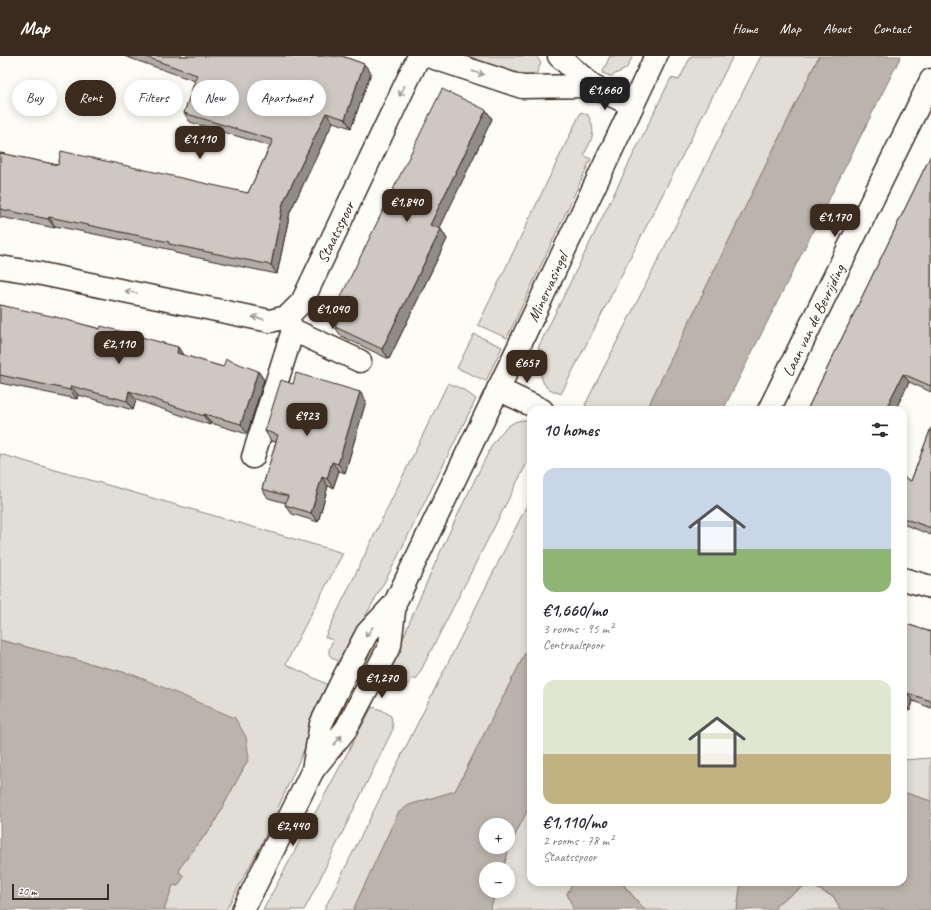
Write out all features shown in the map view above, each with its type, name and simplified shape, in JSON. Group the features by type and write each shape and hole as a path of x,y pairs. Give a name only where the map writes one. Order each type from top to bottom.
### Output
{"street":[{"name":"Staatsspoor","path":"253,458 290,323 302,302 419,56"},
{"path":"428,56 522,88 592,86"},
{"path":"559,56 592,86 632,105"},
{"name":"Minervasingel","path":"243,910 313,770 346,729 390,645 395,603 656,56"},
{"name":"Laan van de Bevrijding","path":"771,406 931,80"},
{"path":"0,267 32,272 270,321 290,323 360,361"},
{"path":"498,389 534,406"},
{"path":"907,580 931,588"}],"shaded area":[{"path":"459,56 536,56 541,63 535,77 528,81"},
{"path":"610,56 633,56 626,69 611,76 602,73"},
{"path":"691,56 733,56 561,394 547,388 543,382 538,366 544,352 538,348 671,78 679,80"},
{"path":"761,56 819,56 649,406 585,405"},
{"path":"819,56 901,56 725,406 649,406"},
{"path":"581,112 588,115 591,121 593,131 591,140 584,155 591,159 507,338 478,325"},
{"path":"474,334 502,347 486,381 457,368"},
{"path":"448,383 464,390 476,399 392,568 340,662 330,656 329,651 333,640 325,637"},
{"path":"527,420 527,463 416,680 413,678 405,690 385,685 435,564 491,447 505,429 518,421"},
{"path":"0,454 343,553 286,664 330,686 316,711 304,750 262,843 226,910 164,910 173,885 178,886 184,876 179,872 181,866 213,825 249,758 134,675 0,640"},
{"path":"527,505 527,650 455,791 409,805 398,813 353,910 324,910"},
{"path":"0,640 134,675 235,718 246,737 249,758 213,825 181,866 179,872 184,876 178,886 173,885 164,910 0,910"},
{"path":"527,650 527,811 515,835 515,818 479,818 479,854 507,854 505,862 479,862 479,898 494,898 490,910 353,910 398,813 409,805 455,791"},
{"path":"372,707 382,710 391,716 393,729 308,903 304,910 263,910"},
{"path":"931,758 931,801 907,793 907,760"},
{"path":"907,793 931,801 931,910 840,910 834,897 812,886 907,886"},
{"path":"527,811 527,886 571,886 567,894 574,910 490,910 494,898 515,898 515,862 505,862 507,854 515,854 515,835"},
{"path":"571,886 624,886 645,910 574,910 567,894"},
{"path":"625,886 741,886 737,910 645,910"},
{"path":"740,886 805,886 778,903 774,910 737,910"},
{"path":"805,886 812,886 834,897 840,910 774,910 778,903"}],"building":[{"path":"143,56 342,56 364,64 345,119 326,113 326,80 247,80 247,116 325,116 283,203 271,265 49,217 48,219 0,209 0,153 58,165 61,151 248,193 273,140 194,116 239,116 239,80 195,80 197,75"},
{"path":"442,89 486,110 430,225 441,229 382,349 335,327 341,315 334,311"},
{"path":"191,93 191,115 184,113"},
{"path":"931,155 931,386 903,374 887,406 809,406"},
{"path":"0,305 56,317 100,329 101,326 178,347 177,353 223,367 226,359 258,371 241,424 204,414 204,416 129,391 127,401 71,386 70,390 0,375"},
{"path":"296,373 360,392 338,464 332,462 327,479 322,477 311,513 285,505 288,496 262,489 278,435 265,431 281,380 293,384"},
{"path":"931,428 931,528 907,519 907,479 911,481"},
{"path":"907,624 931,632 931,701 907,693"}]}
